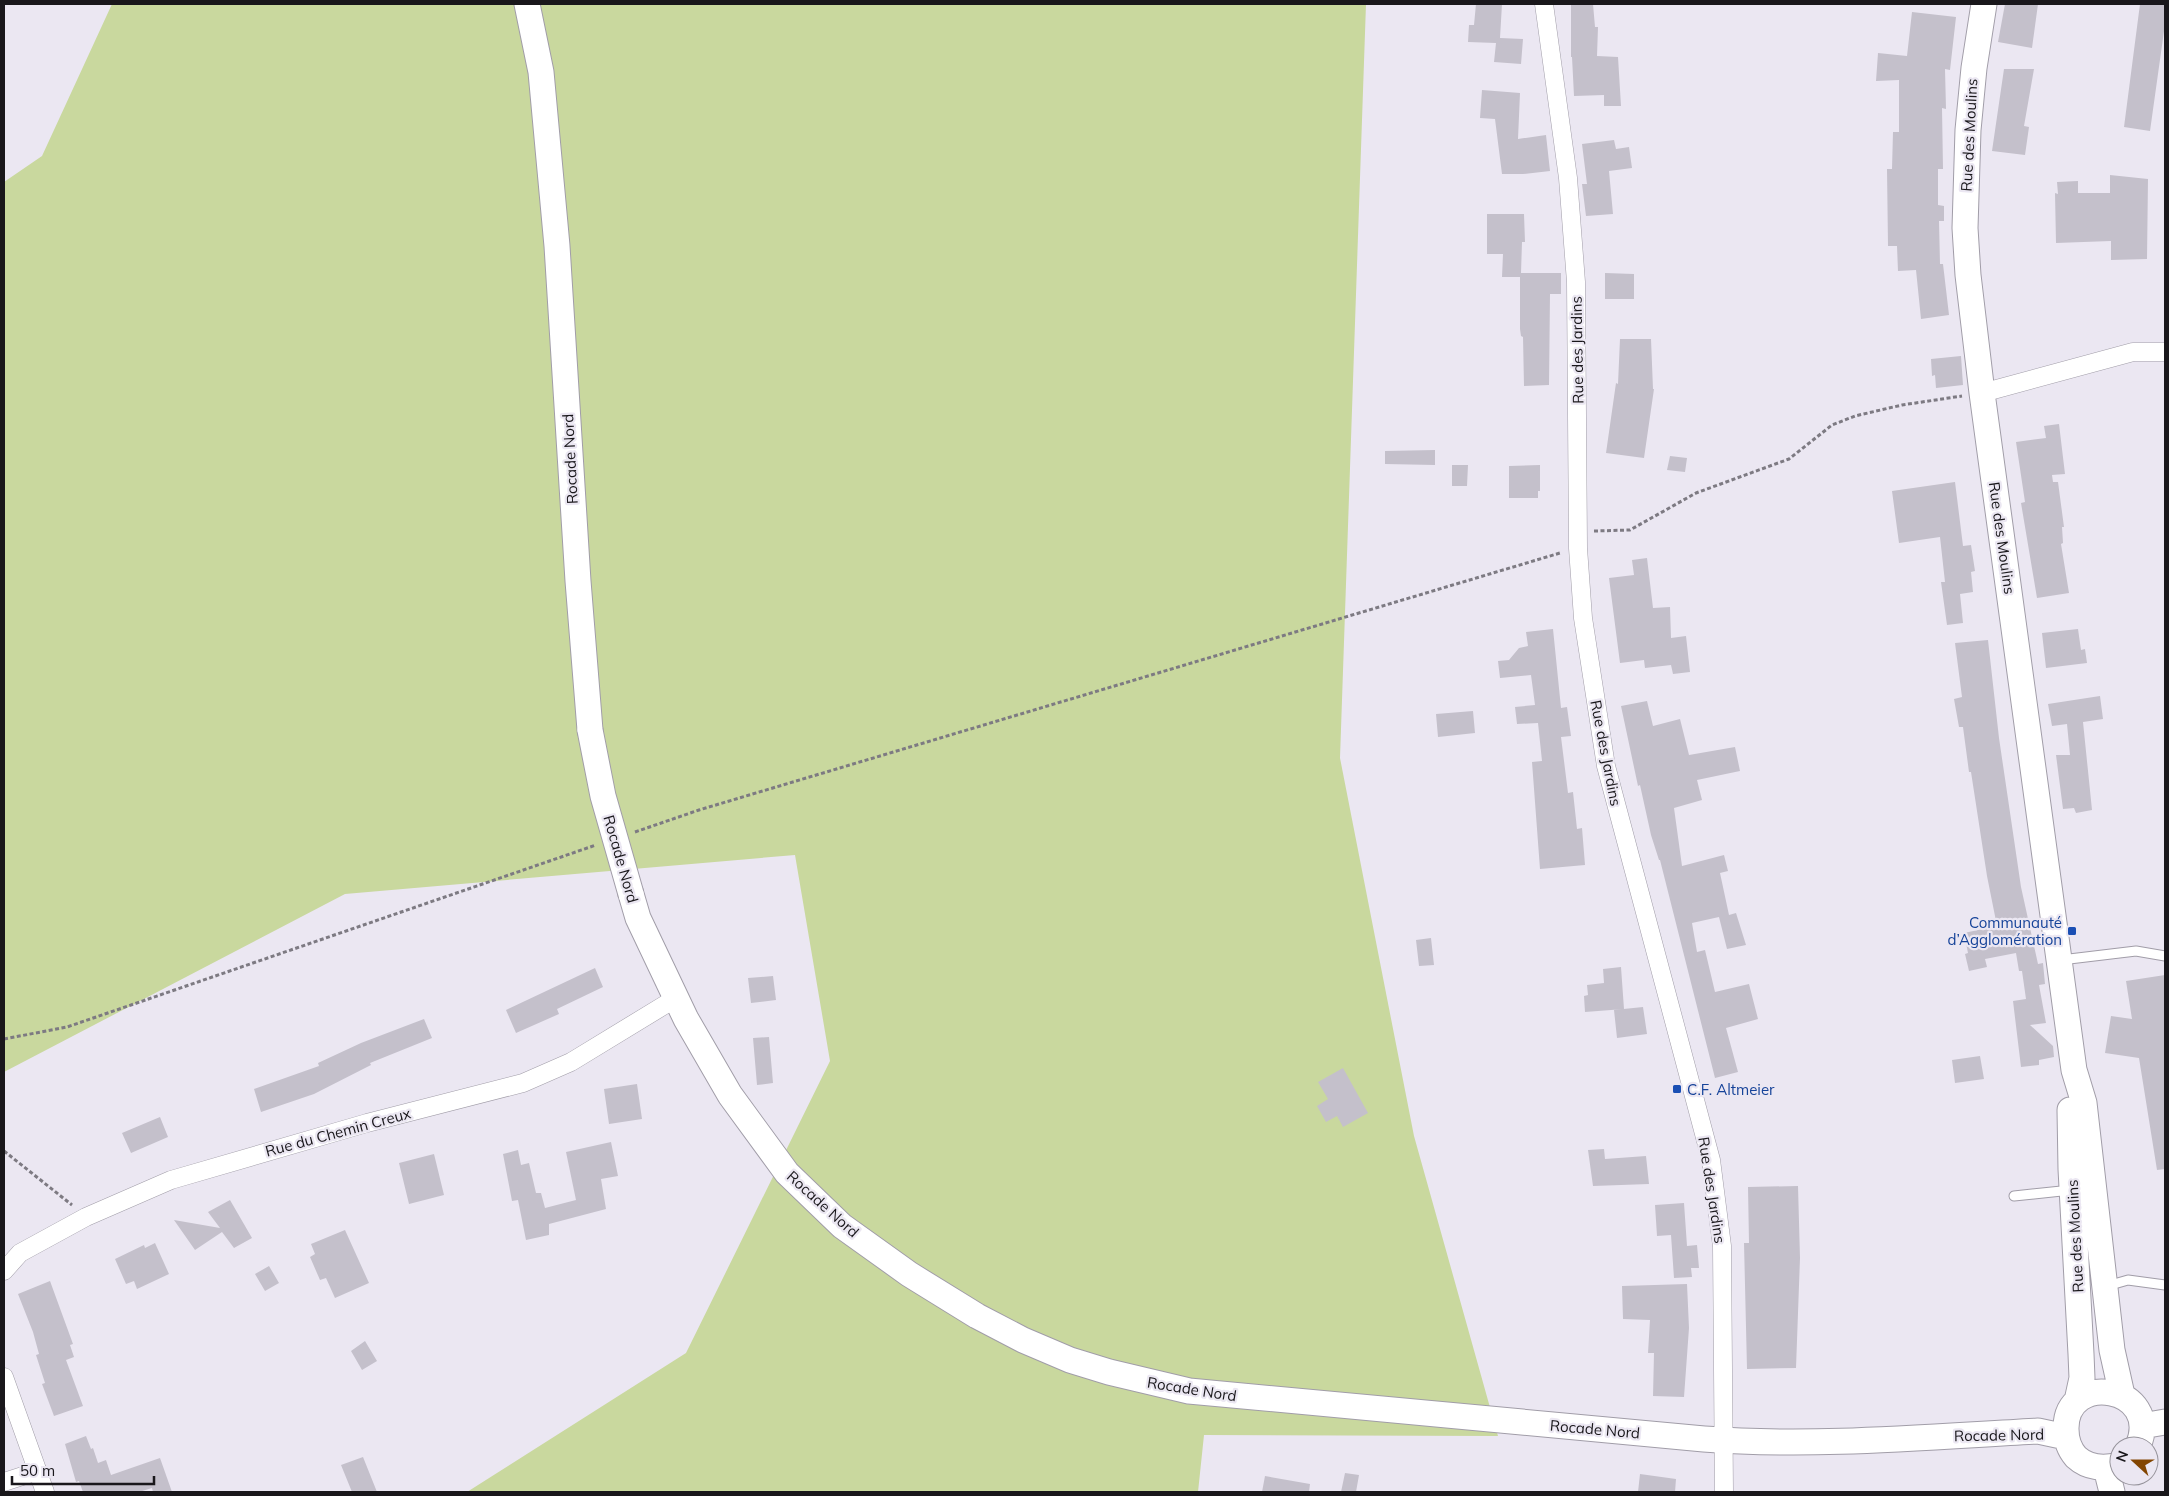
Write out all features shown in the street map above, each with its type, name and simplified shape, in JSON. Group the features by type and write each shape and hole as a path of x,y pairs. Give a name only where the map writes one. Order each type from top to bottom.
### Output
{"main road":[{"name":"Rocade Nord","path":"527,4 541,72 557,246 578,581 590,730 603,796 638,918 676,998 730,1095 786,1173 842,1226 909,1274 976,1316 1023,1340 1070,1360 1109,1372 1188,1391 1756,1442 1838,1441 2038,1431 2066,1437"},
{"name":"Rue des Moulins","path":"1984,4 1974,68 1966,184 1968,275 1982,393 2074,1070 2070,1106 2100,1296 2122,1395"},
{"name":"Rue des Moulins","path":"2066,1437 2069,1411 2077,1401 2082,1378 2085,1321 2083,1188"},
{"path":"2077,1401 2087,1394 2099,1391 2111,1391 2122,1395 2132,1403 2148,1431"},
{"path":"2066,1437 2076,1456 2084,1463 2095,1467 2109,1466"}],"street":[{"name":"Rue des Jardins","path":"1544,4 1568,178 1576,282 1578,540 1583,618 1606,766 1711,1160 1722,1246 1724,1492"},
{"path":"1982,393 2134,352 2165,352"},
{"name":"Rue du Chemin Creux","path":"4,1271 20,1253 86,1217 171,1180 367,1123 523,1084 571,1062 676,998"},
{"path":"4,1377 46,1492"},
{"path":"4,1482 38,1471"}],"lane":[{"path":"2060,960 2136,951 2165,956"},
{"path":"2014,1196 2083,1188"},
{"path":"2100,1296 2128,1280 2165,1285"}],"path":[{"path":"699,810 1578,540 1630,530 1696,493 1789,459 1832,425 1855,416 1982,393"},
{"path":"4,1039 67,1027 504,875"},
{"path":"4,1151 86,1217"}],"green space":[{"path":"112,4 1366,4 1340,758 1414,1136 1498,1436 1204,1435 1198,1492 467,1492 686,1353 830,1061 795,855 345,894 4,1072 4,182 42,156"}],"building":[{"path":"1476,4 1502,4 1500,38 1523,39 1521,64 1494,62 1496,43 1468,42 1469,25 1474,25"},
{"path":"1571,4 1593,4 1595,27 1598,27 1597,56 1618,57 1621,106 1604,106 1604,95 1574,96 1571,57"},
{"path":"2005,4 2038,4 2032,48 1998,42"},
{"path":"2140,4 2165,4 2165,24 2150,131 2124,127"},
{"path":"1912,12 1956,17 1950,70 1945,69 1946,109 1942,108 1943,169 1938,169 1938,205 1944,206 1944,221 1939,221 1940,264 1943,264 1949,315 1921,319 1916,270 1898,271 1897,246 1888,246 1887,169 1892,169 1893,132 1899,132 1899,80 1876,81 1878,53 1907,56"},
{"path":"2004,69 2034,69 2024,126 2029,127 2025,155 1992,151"},
{"path":"1482,90 1520,93 1518,139 1546,135 1550,171 1502,174 1495,119 1480,118"},
{"path":"1614,140 1616,149 1629,147 1632,168 1609,171 1613,214 1586,216 1582,184 1587,184 1582,144"},
{"path":"2110,175 2148,179 2147,259 2111,260 2111,241 2056,243 2055,193 2058,194 2057,182 2078,181 2078,193 2110,193"},
{"path":"1487,214 1524,214 1525,242 1522,242 1521,273 1561,273 1561,294 1550,294 1549,385 1524,386 1523,337 1521,336 1520,329 1520,277 1502,277 1503,254 1487,254"},
{"path":"1605,273 1634,274 1634,299 1605,299"},
{"path":"1620,339 1651,339 1654,389 1644,458 1606,453 1616,383 1618,384"},
{"path":"1961,356 1963,385 1936,388 1935,375 1932,376 1931,359"},
{"path":"2059,424 2065,474 2052,475 2053,482 2058,482 2064,527 2062,527 2063,543 2061,544 2069,593 2037,598 2021,503 2025,502 2016,442 2046,438 2044,426"},
{"path":"1435,450 1435,465 1385,464 1385,451"},
{"path":"1670,456 1687,458 1685,472 1667,470"},
{"path":"1452,465 1468,465 1467,486 1452,486"},
{"path":"1540,465 1540,491 1538,491 1538,498 1509,498 1509,466"},
{"path":"1955,482 1963,546 1971,545 1975,571 1971,572 1973,592 1960,594 1963,623 1947,625 1941,582 1945,582 1940,537 1899,543 1892,491"},
{"path":"1647,558 1653,608 1670,607 1671,638 1686,636 1690,672 1673,674 1671,665 1645,668 1644,660 1620,663 1609,578 1634,575 1632,560"},
{"path":"1553,629 1561,708 1567,707 1571,736 1561,737 1568,793 1573,792 1577,829 1582,828 1585,865 1540,869 1532,762 1542,761 1538,723 1517,724 1515,707 1535,705 1531,675 1500,678 1498,661 1509,660 1519,648 1528,646 1526,632"},
{"path":"2078,629 2081,650 2085,649 2087,663 2046,668 2042,633"},
{"path":"1988,640 1999,738 2021,887 2038,964 2043,963 2045,984 2039,985 2046,1023 2030,1025 2053,1046 2054,1057 2039,1060 2039,1065 2021,1067 2013,1001 2026,999 2022,971 2019,971 2016,953 1985,959 1987,967 1969,971 1965,954 1968,953 1964,933 1997,926 1987,876 1971,772 1969,772 1963,727 1959,727 1954,699 1962,697 1955,643"},
{"path":"2100,696 2103,719 2083,722 2092,810 2076,813 2074,808 2063,809 2056,755 2070,755 2067,724 2052,726 2048,704"},
{"path":"1647,701 1653,726 1680,719 1689,755 1735,747 1740,771 1697,780 1702,800 1674,808 1682,866 1724,855 1728,871 1720,873 1729,915 1736,913 1746,945 1727,949 1719,917 1692,923 1697,952 1705,950 1715,992 1749,984 1758,1019 1726,1028 1738,1072 1715,1078 1660,860 1651,835 1640,785 1638,786 1621,706"},
{"path":"1473,711 1475,733 1438,737 1436,714"},
{"path":"1431,938 1434,965 1419,966 1416,940"},
{"path":"1621,967 1624,1009 1585,1012 1584,996 1588,995 1587,985 1604,983 1603,969"},
{"path":"595,968 603,987 557,1009 559,1014 516,1033 506,1010"},
{"path":"2165,975 2165,1169 2157,1170 2139,1058 2105,1053 2111,1016 2132,1019 2126,981"},
{"path":"773,976 776,1000 751,1003 748,978"},
{"path":"1643,1007 1647,1034 1617,1038 1614,1010"},
{"path":"424,1019 432,1038 370,1063 371,1065 314,1094 261,1112 254,1089 319,1066 318,1063 361,1043"},
{"path":"769,1037 773,1083 757,1085 753,1038"},
{"path":"1980,1056 1984,1079 1955,1083 1952,1060"},
{"path":"1343,1068 1368,1113 1343,1127 1337,1116 1326,1122 1317,1106 1328,1099 1318,1082"},
{"path":"637,1084 642,1119 609,1124 604,1089"},
{"path":"160,1117 168,1137 131,1153 122,1133"},
{"path":"611,1142 618,1176 601,1179 606,1209 549,1224 549,1235 526,1240 518,1200 512,1201 503,1154 518,1150 521,1165 529,1163 536,1193 541,1193 545,1208 576,1200 566,1152"},
{"path":"1604,1149 1605,1159 1646,1156 1649,1184 1593,1186 1588,1150"},
{"path":"434,1154 444,1195 409,1204 399,1163"},
{"path":"1798,1186 1800,1258 1796,1368 1747,1369 1744,1243 1749,1243 1748,1187"},
{"path":"230,1200 252,1238 234,1248 222,1232 195,1250 174,1220 220,1228 208,1212"},
{"path":"1684,1203 1687,1246 1697,1245 1699,1268 1691,1268 1692,1277 1674,1278 1671,1235 1657,1236 1655,1205"},
{"path":"345,1230 369,1283 335,1298 326,1278 320,1280 310,1257 315,1254 311,1244"},
{"path":"155,1243 169,1274 137,1289 134,1281 126,1284 115,1259 144,1245 145,1248"},
{"path":"269,1266 279,1283 265,1291 255,1274"},
{"path":"50,1281 73,1344 70,1345 74,1357 66,1360 83,1406 54,1416 42,1384 45,1383 36,1355 39,1354 33,1332 18,1294"},
{"path":"1687,1284 1689,1328 1684,1397 1653,1396 1654,1353 1648,1353 1650,1320 1623,1319 1622,1286"},
{"path":"365,1341 377,1361 362,1370 351,1351"},
{"path":"86,1436 91,1449 93,1448 98,1463 106,1460 111,1475 160,1458 172,1492 153,1492 152,1488 139,1492 83,1492 79,1481 76,1482 65,1444"},
{"path":"363,1457 377,1492 352,1492 341,1465"},
{"path":"1345,1473 1359,1475 1356,1492 1341,1492"},
{"path":"1640,1474 1676,1479 1675,1492 1638,1492"},
{"path":"1265,1476 1310,1484 1309,1492 1262,1492"}],"place":[{"name":"Communauté d’Agglomération","path":"2072,931"},
{"name":"C.F. Altmeier","path":"1677,1089"}]}
